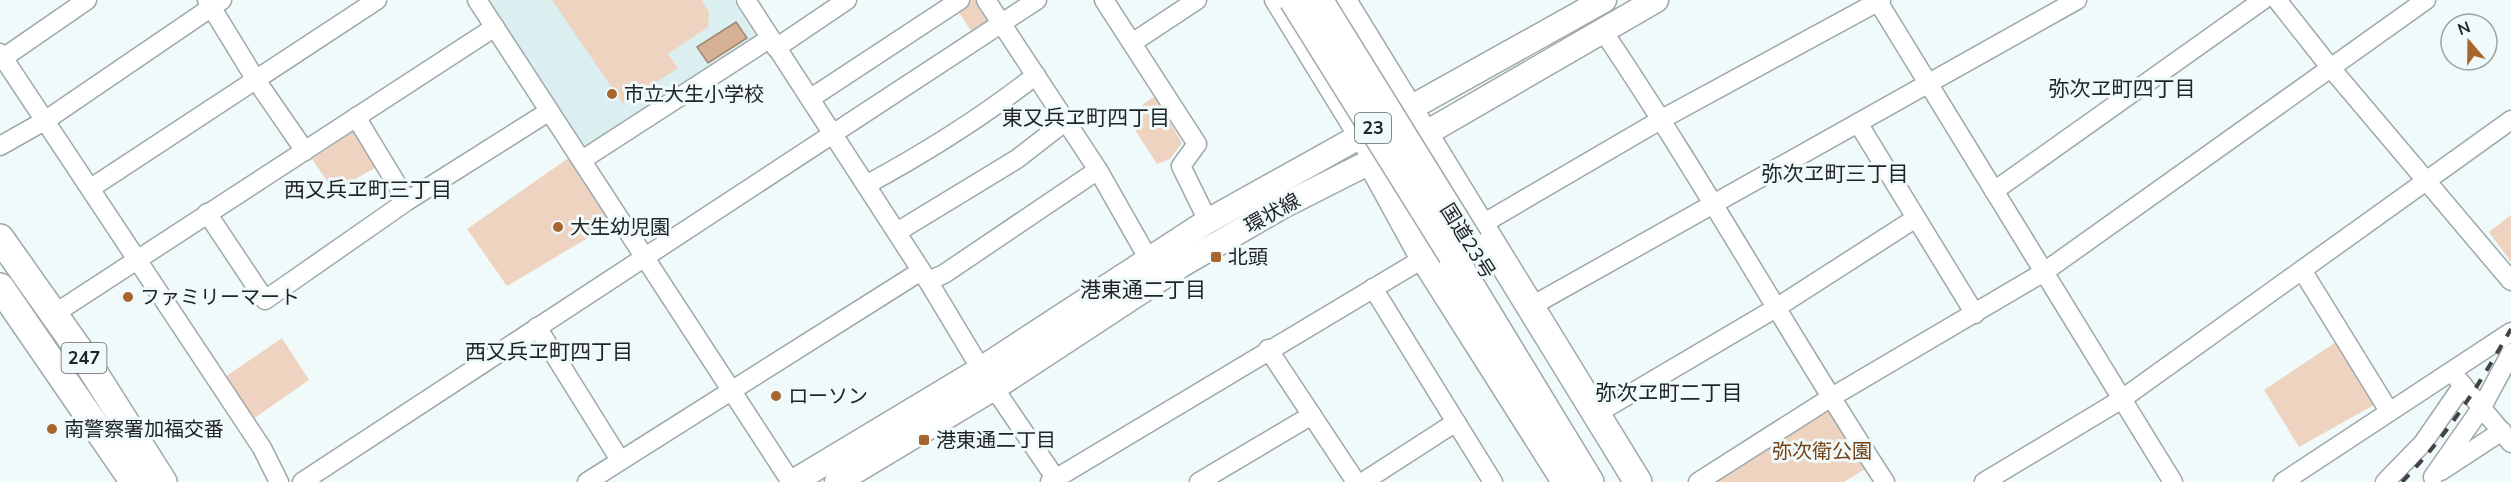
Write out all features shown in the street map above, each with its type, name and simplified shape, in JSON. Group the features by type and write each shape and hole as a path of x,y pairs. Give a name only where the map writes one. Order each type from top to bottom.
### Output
{"highway":[{"name":"国道23号","path":"1293,0 1590,482"},
{"name":"国道23号","path":"1319,0 1617,482"},
{"path":"1342,0 1528,308 1638,482"},
{"path":"1365,150 1424,258 1566,482"},
{"name":"247","path":"0,238 54,314 163,482"},
{"name":"247","path":"0,287 134,482"}],"main road":[{"name":"環状線","path":"792,482 988,379 1281,207 1365,150 1410,110 1604,0"},
{"name":"環状線","path":"837,482 988,379 1148,258 1208,221 1365,150 1423,135 1656,0"}],"street":[{"path":"87,0 2,55 262,448 279,482"},
{"path":"91,188 377,0"},
{"path":"477,0 548,112 582,160 792,482"},
{"path":"746,0 897,232 1054,481 1268,349 1424,258"},
{"path":"582,160 772,43 847,0"},
{"path":"811,98 960,0"},
{"path":"986,0 1003,22 1098,170 1148,258"},
{"path":"302,482 1037,0"},
{"path":"1104,0 1197,144 1181,166 1208,221"},
{"path":"1132,44 1197,0"},
{"path":"1274,0 1365,150"},
{"path":"1528,308 1714,201 1929,84 2076,0"},
{"path":"1994,191 2263,0"},
{"path":"2277,0 2330,67 2511,281"},
{"path":"1698,482 1830,399 2044,272 2426,0"},
{"path":"1479,226 1662,119 1879,1 2174,482"},
{"path":"0,146 46,120 214,2 256,80 304,151"},
{"path":"54,314 495,27"},
{"path":"1603,31 1714,201 1830,399 1885,482"},
{"path":"866,185 906,163 1001,102 1036,75"},
{"path":"207,213 265,300 407,201 548,112"},
{"path":"356,117 407,201"},
{"path":"1984,482 2122,399 2511,120"},
{"path":"897,232 1017,159 1066,121"},
{"path":"1858,123 1975,314"},
{"path":"588,482 732,391 925,276 944,274 1098,170"},
{"path":"1596,414 1776,308 1916,218"},
{"path":"2302,270 2389,411"},
{"path":"1373,288 1493,482"},
{"path":"537,327 620,460"},
{"path":"2293,479 2389,411 2511,332"},
{"path":"1268,349 1356,482"},
{"path":"2429,479 2482,407 2511,353"},
{"path":"2429,479 2506,437 2451,371"},
{"path":"2385,482 2422,443 2463,386"},
{"path":"1199,482 1312,415"},
{"path":"1363,482 1456,422"}],"shaded area":[{"name":"市立大生小学校","path":"488,0 733,0 756,35 755,41 585,148"},
{"path":"736,22 747,38 708,63 697,47"}],"green space":[{"path":"552,0 701,0 709,12 708,27 668,54 678,68 623,104"},
{"path":"975,0 990,23 973,34 957,9"},
{"path":"1155,96 1182,143 1170,159 1157,164 1135,130 1143,104"},
{"path":"360,127 382,164 334,191 312,159"},
{"path":"570,157 613,223 507,286 467,229"},
{"path":"2511,215 2511,262 2489,232"},
{"path":"282,338 309,380 253,419 225,377"},
{"path":"2339,340 2381,401 2299,447 2264,390"},
{"name":"弥次衛公園","path":"1831,409 1868,467 1844,482 1716,482"}],"railway":[{"path":"2402,482 2462,409 2511,329"}],"place":[{"name":"市立大生小学校","path":"612,94"},
{"name":"大生幼児園","path":"558,227"},
{"name":"北頭","path":"1216,257"},
{"name":"ファミリーマート","path":"128,297"},
{"name":"ローソン","path":"776,396"},
{"name":"南警察署加福交番","path":"52,429"},
{"name":"港東通二丁目","path":"924,440"}],"district":[{"name":"弥次ヱ町四丁目","path":"2122,89"},
{"name":"東又兵ヱ町四丁目","path":"1086,118"},
{"name":"弥次ヱ町三丁目","path":"1835,174"},
{"name":"西又兵ヱ町三丁目","path":"368,190"},
{"name":"港東通二丁目","path":"1143,290"},
{"name":"西又兵ヱ町四丁目","path":"549,352"},
{"name":"弥次ヱ町二丁目","path":"1669,393"}]}
